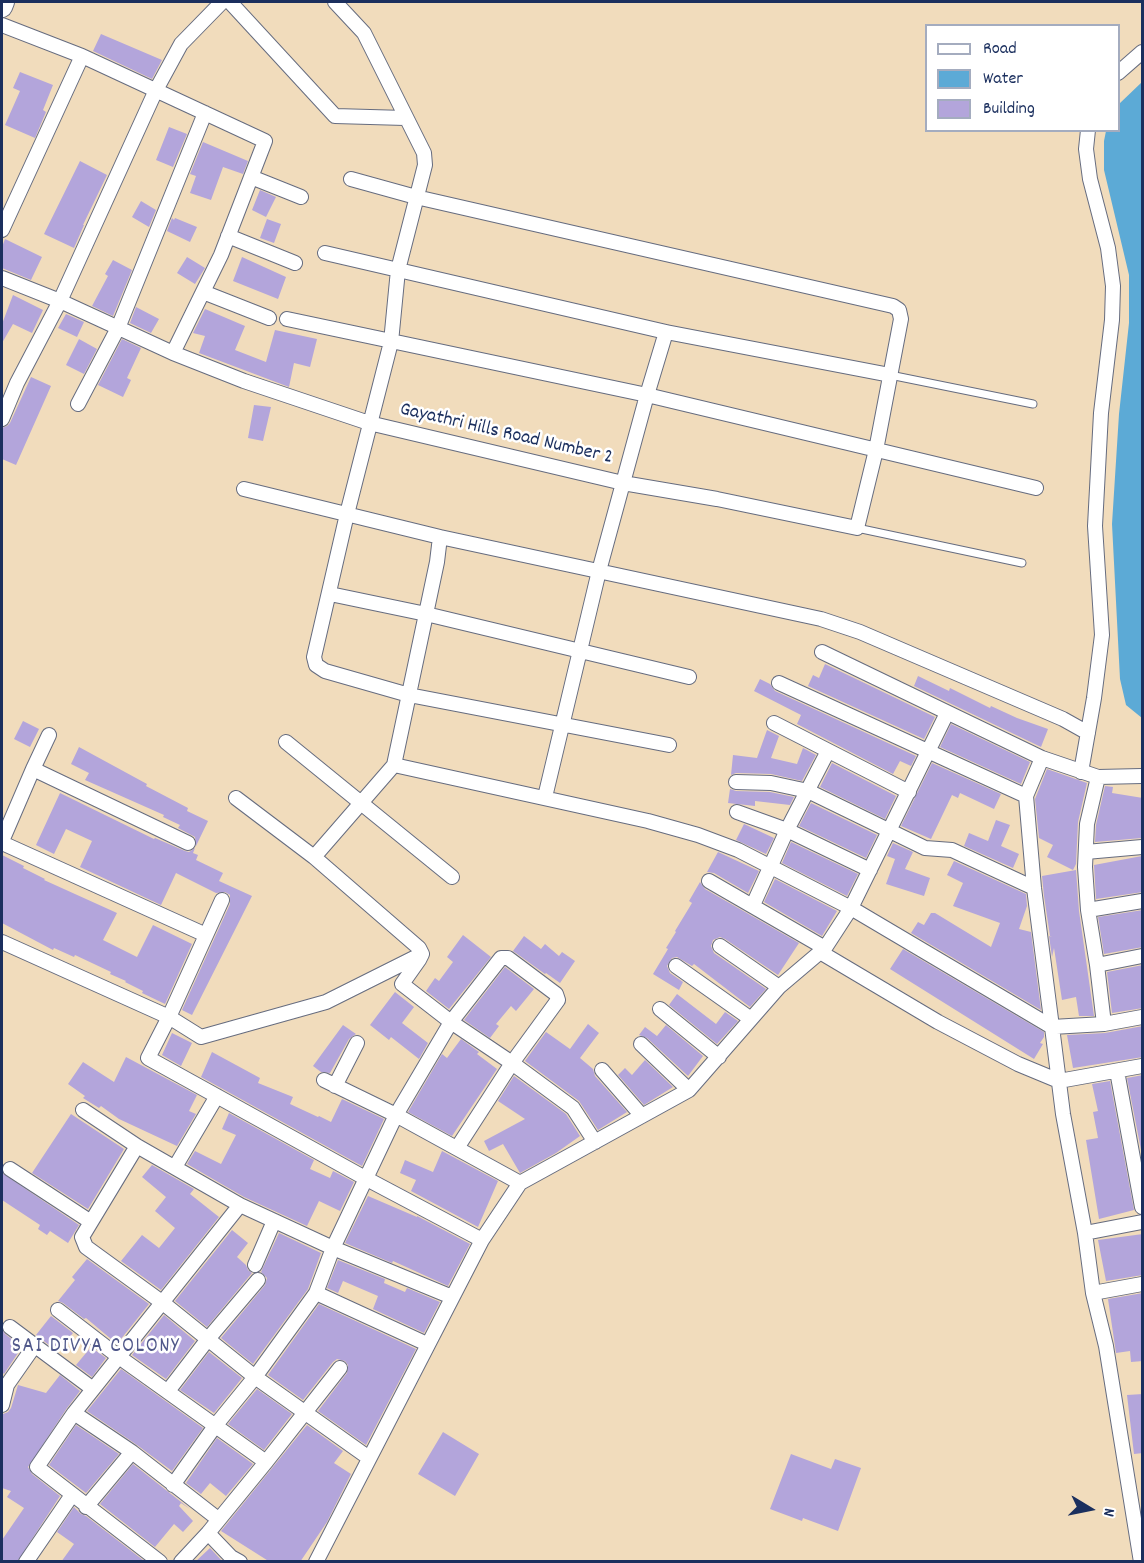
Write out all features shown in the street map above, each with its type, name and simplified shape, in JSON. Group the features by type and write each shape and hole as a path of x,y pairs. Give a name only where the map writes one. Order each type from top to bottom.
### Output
{"street":[{"path":"2,7 4,2"},
{"path":"2,419 17,384 60,301 156,90 181,44 222,2"},
{"path":"230,2 335,116 405,118"},
{"path":"334,2 364,33 425,158 425,165 398,270 391,342 347,514 315,657 316,665 325,671 409,695 669,745"},
{"path":"2,25 82,56 265,141 228,236 173,353"},
{"path":"1120,72 1143,52"},
{"path":"2,230 82,56"},
{"path":"78,404 118,328 205,113"},
{"path":"1082,772 1102,635 1095,526 1101,412 1112,320 1113,286 1108,248 1090,179 1086,149 1088,132"},
{"path":"251,177 301,197"},
{"path":"351,179 416,197 893,306 899,310 901,319 876,450 857,528"},
{"path":"228,236 295,263"},
{"path":"326,253 666,332 890,375"},
{"name":"Gayathri Hills Road Number 2","path":"2,278 60,301 173,353 244,381 369,423 623,483 717,499 857,528"},
{"path":"203,292 270,318"},
{"path":"287,319 647,394 1036,488"},
{"path":"545,797 599,571 666,332"},
{"path":"243,489 440,537 821,619 860,632 1063,719 1088,734"},
{"path":"314,857 394,765 440,537"},
{"path":"330,594 426,614 689,677"},
{"path":"822,652 1042,758 1098,777 1143,776"},
{"path":"779,683 1026,796"},
{"path":"316,1562 482,1240 520,1183 689,1090 779,987 822,950 850,908 947,713"},
{"path":"774,723 909,792"},
{"path":"50,735 2,842 206,935"},
{"path":"286,742 452,877"},
{"path":"753,905 787,830 828,751"},
{"path":"1042,758 1026,796 1052,1027 1094,1293 1106,1346 1141,1562"},
{"path":"394,765 545,797 698,835 738,850 850,908 1052,1027 1104,1024 1143,1017"},
{"path":"33,769 188,843"},
{"path":"1098,777 1087,824 1086,852 1088,910 1104,1024"},
{"path":"736,782 771,783 808,791 925,848 952,850 1035,888"},
{"path":"236,798 314,857 419,948 422,954 420,960 402,984 451,1022 512,1062 573,1108 595,1142"},
{"path":"737,812 787,830 870,870"},
{"path":"1086,852 1143,847"},
{"path":"709,881 753,905 938,1022 1018,1064 1059,1081 1143,1066"},
{"path":"222,900 148,1058 482,1240"},
{"path":"1088,910 1143,901"},
{"path":"2,942 169,1017 201,1037 326,1002 422,954"},
{"path":"720,946 779,987"},
{"path":"1097,964 1143,956"},
{"path":"173,1485 316,1293 333,1248 396,1115 451,1022 501,958 508,958 558,996 558,1000 512,1062 457,1148"},
{"path":"676,966 751,1019"},
{"path":"660,1010 720,1057"},
{"path":"357,1043 330,1083 396,1115 520,1183"},
{"path":"641,1044 689,1090"},
{"path":"602,1070 642,1116"},
{"path":"1117,1071 1143,1207"},
{"path":"175,1167 217,1096"},
{"path":"83,1110 137,1146 240,1205 333,1248 452,1297"},
{"path":"137,1146 82,1237 86,1247 163,1303 255,1377 369,1458"},
{"path":"10,1168 91,1222"},
{"path":"160,1562 37,1467 74,1413 240,1205"},
{"path":"255,1265 274,1221"},
{"path":"1085,1233 1143,1222"},
{"path":"168,1391 258,1280"},
{"path":"1094,1293 1143,1284"},
{"path":"316,1293 427,1344"},
{"path":"58,1310 119,1357 267,1462"},
{"path":"10,1327 93,1389"},
{"path":"2,1405 7,1384 35,1345"},
{"path":"181,1562 267,1462 340,1368"},
{"path":"74,1413 132,1452 218,1519"},
{"path":"86,1507 132,1452"},
{"path":"26,1562 72,1495"},
{"path":"208,1533 231,1557 240,1562"}],"lane":[{"path":"890,375 1033,404"},
{"name":"Gayathri Hills Road Number 2","path":"857,528 1022,563"}],"water":[{"path":"1142,82 1142,718 1126,705 1120,679 1112,524 1119,414 1129,323 1129,275 1104,170 1104,141 1106,132 1120,132 1120,103"}],"building":[{"path":"101,34 162,60 152,79 93,51"},
{"path":"20,72 53,85 43,110 46,112 35,138 5,125 20,91 13,88"},
{"path":"169,127 187,134 173,167 156,160"},
{"path":"203,142 248,161 243,174 223,167 211,200 190,193 196,176 190,174"},
{"path":"80,161 107,175 74,248 44,234"},
{"path":"260,190 276,197 266,217 252,210"},
{"path":"141,201 156,210 149,227 132,217"},
{"path":"172,218 197,227 190,242 167,231"},
{"path":"267,219 281,224 274,243 260,238"},
{"path":"5,239 42,257 31,280 2,268 2,247"},
{"path":"187,257 205,268 195,284 177,273"},
{"path":"242,257 286,277 278,299 233,281"},
{"path":"113,260 132,270 113,316 92,306 108,276 105,274"},
{"path":"13,295 43,310 32,333 13,324 2,343 2,324"},
{"path":"136,307 159,319 151,333 130,323"},
{"path":"205,309 245,326 235,350 266,362 275,330 317,339 310,367 294,363 289,387 199,353 205,336 193,333"},
{"path":"66,314 84,322 77,337 58,328"},
{"path":"79,339 97,349 84,374 66,365"},
{"path":"122,339 141,348 127,378 131,380 123,397 98,385"},
{"path":"31,377 51,386 16,465 2,459 2,428 10,423"},
{"path":"254,405 271,407 263,441 248,438"},
{"path":"825,664 935,717 924,739 808,686 813,675 819,678"},
{"path":"918,676 949,691 950,688 990,708 991,706 1048,729 1041,747 914,686"},
{"path":"760,679 770,684 775,691 916,756 911,766 900,761 893,774 797,724 801,715 754,691"},
{"path":"23,721 39,729 30,747 14,739"},
{"path":"951,724 1030,762 1021,784 940,747"},
{"path":"767,730 779,736 771,758 797,764 803,748 816,755 802,781 771,774 736,773 731,775 733,755 757,758"},
{"path":"79,747 208,821 196,846 195,837 178,828 180,825 163,817 164,815 85,780 89,773 71,764"},
{"path":"832,763 896,796 885,819 820,787"},
{"path":"932,763 1001,794 994,809 960,793 958,798 952,795 931,839 901,826"},
{"path":"1047,769 1087,783 1078,822 1076,864 1073,870 1047,857 1053,845 1039,838 1035,799"},
{"path":"1105,786 1113,787 1112,793 1143,798 1142,838 1095,842 1096,825"},
{"path":"730,789 770,792 794,797 790,805 755,801 755,806 728,803"},
{"path":"60,793 154,839 189,852 195,848 193,853 198,855 196,860 223,873 219,881 252,896 192,1015 182,1010 230,904 230,895 225,892 216,893 176,873 161,905 80,867 92,841 66,829 54,854 36,845"},
{"path":"811,803 877,835 866,858 799,826"},
{"path":"996,820 1010,825 1001,846 1019,854 1013,868 964,846 969,833 988,841"},
{"path":"744,824 774,838 766,854 736,840"},
{"path":"791,842 858,874 847,896 782,863"},
{"path":"893,843 913,852 905,869 930,878 924,896 886,884 895,859 887,856"},
{"path":"718,852 759,871 748,893 714,873 707,872"},
{"path":"2,855 24,866 23,868 44,880 117,913 103,940 137,957 153,925 192,944 165,1004 142,993 143,991 110,974 111,972 75,955 74,957 54,948 53,950 2,923"},
{"path":"1142,856 1143,892 1096,899 1094,865"},
{"path":"954,861 1026,894 1027,906 1019,929 1031,932 1041,1010 911,933 918,922 924,925 931,913 935,913 991,947 1000,923 953,906 963,883 947,875"},
{"path":"1076,870 1079,911 1094,1016 1079,1016 1076,997 1062,1000 1054,948 1052,957 1049,936 1052,937 1044,896 1042,876"},
{"path":"775,879 837,911 822,936 764,902"},
{"path":"700,882 705,889 799,943 778,975 725,939 720,937 713,940 711,946 714,953 766,989 750,1007 694,964 692,966 677,957 672,958 667,966 670,973 683,982 679,990 653,974 692,903 689,901"},
{"path":"1143,910 1143,947 1104,954 1098,917"},
{"path":"463,935 491,957 449,1009 426,991 435,978 439,981 453,962 447,957"},
{"path":"524,936 541,949 545,944 559,956 562,952 575,961 560,983 513,951"},
{"path":"903,949 1044,1032 1040,1043 1043,1044 1034,1059 890,969"},
{"path":"1143,965 1143,1008 1112,1013 1107,972"},
{"path":"505,967 534,989 516,1011 511,1006 496,1024 499,1026 490,1038 464,1020"},
{"path":"395,992 414,1007 402,1023 428,1043 419,1059 391,1037 389,1040 370,1025"},
{"path":"677,994 716,1024 725,1012 738,1021 717,1044 669,1005"},
{"path":"588,1024 599,1033 580,1058 593,1069 595,1076 627,1112 598,1130 579,1101 525,1061 546,1032 570,1049"},
{"path":"343,1025 356,1034 349,1039 330,1073 321,1072 313,1066"},
{"path":"666,1025 703,1056 688,1076 647,1038 639,1035 645,1027 657,1036"},
{"path":"1143,1026 1143,1057 1073,1068 1067,1035 1105,1033"},
{"path":"172,1033 192,1043 181,1066 162,1055"},
{"path":"461,1039 497,1069 452,1136 408,1112 442,1054 447,1058"},
{"path":"212,1052 260,1078 258,1083 293,1097 290,1104 318,1117 331,1122 342,1099 384,1119 362,1166 201,1077"},
{"path":"126,1057 197,1095 189,1111 196,1114 177,1146 119,1119 101,1106 99,1108 83,1098 85,1096 68,1084 83,1062 114,1082"},
{"path":"645,1060 673,1087 644,1105 618,1075 625,1068 632,1075"},
{"path":"1143,1075 1143,1160 1127,1078"},
{"path":"514,1076 566,1114 580,1136 556,1153 520,1173 503,1144 489,1151 484,1141 525,1119 498,1101"},
{"path":"1110,1081 1134,1210 1099,1219 1086,1140 1098,1138 1093,1112 1098,1111 1092,1084"},
{"path":"229,1113 314,1160 310,1169 330,1178 333,1171 354,1182 340,1211 319,1201 307,1226 244,1197 187,1164 195,1151 221,1164 236,1135 222,1129"},
{"path":"71,1114 124,1149 88,1209 32,1173"},
{"path":"442,1151 498,1181 478,1227 411,1191 416,1180 400,1173 405,1160 433,1172"},
{"path":"152,1165 194,1189 190,1194 219,1217 161,1290 121,1261 142,1235 159,1248 175,1228 155,1211 166,1197 142,1177"},
{"path":"2,1173 79,1225 68,1243 50,1231 47,1235 38,1229 40,1225 2,1200"},
{"path":"368,1196 417,1216 470,1244 448,1286 393,1261 392,1263 345,1243"},
{"path":"232,1230 248,1243 237,1257 252,1273 207,1327 175,1301"},
{"path":"279,1233 321,1253 308,1289 253,1364 221,1338 265,1285 267,1278 261,1272"},
{"path":"1143,1234 1143,1275 1106,1281 1098,1240"},
{"path":"87,1259 149,1304 117,1344 86,1318 84,1319 58,1301 75,1280 72,1277"},
{"path":"338,1260 385,1279 384,1283 405,1292 407,1288 440,1302 424,1333 373,1309 378,1296 343,1281 338,1293 327,1288"},
{"path":"1143,1293 1143,1361 1131,1362 1130,1351 1116,1353 1108,1299"},
{"path":"319,1304 416,1349 366,1445 318,1411 347,1373 348,1365 345,1361 337,1359 333,1362 303,1400 268,1375"},
{"path":"164,1315 195,1341 166,1379 132,1355"},
{"path":"51,1316 73,1333 58,1352 36,1335"},
{"path":"2,1329 22,1347 4,1374 2,1372"},
{"path":"91,1347 106,1358 92,1377 76,1365"},
{"path":"209,1352 242,1378 214,1413 180,1390"},
{"path":"121,1369 203,1428 172,1471 87,1411"},
{"path":"60,1375 80,1391 28,1467 32,1474 60,1496 17,1562 2,1562 2,1540 24,1508 7,1497 11,1491 2,1488 3,1414 11,1408 18,1385 46,1393"},
{"path":"257,1389 292,1414 264,1450 228,1424"},
{"path":"1143,1394 1143,1453 1134,1454 1127,1395"},
{"path":"76,1425 119,1454 86,1493 49,1465"},
{"path":"307,1425 343,1451 334,1463 351,1474 327,1522 300,1562 270,1562 221,1531"},
{"path":"443,1432 479,1454 455,1496 418,1474"},
{"path":"217,1438 253,1464 226,1496 210,1483 201,1494 186,1483"},
{"path":"791,1454 831,1469 835,1459 861,1468 838,1531 770,1509"},
{"path":"133,1464 190,1509 181,1503 179,1506 193,1521 183,1532 174,1524 155,1547 100,1504"},
{"path":"74,1507 143,1560 61,1562 74,1544 57,1532"},
{"path":"210,1548 223,1562 195,1562"}],"district":[{"name":"SAI DIVYA COLONY","path":"96,1348"}]}
